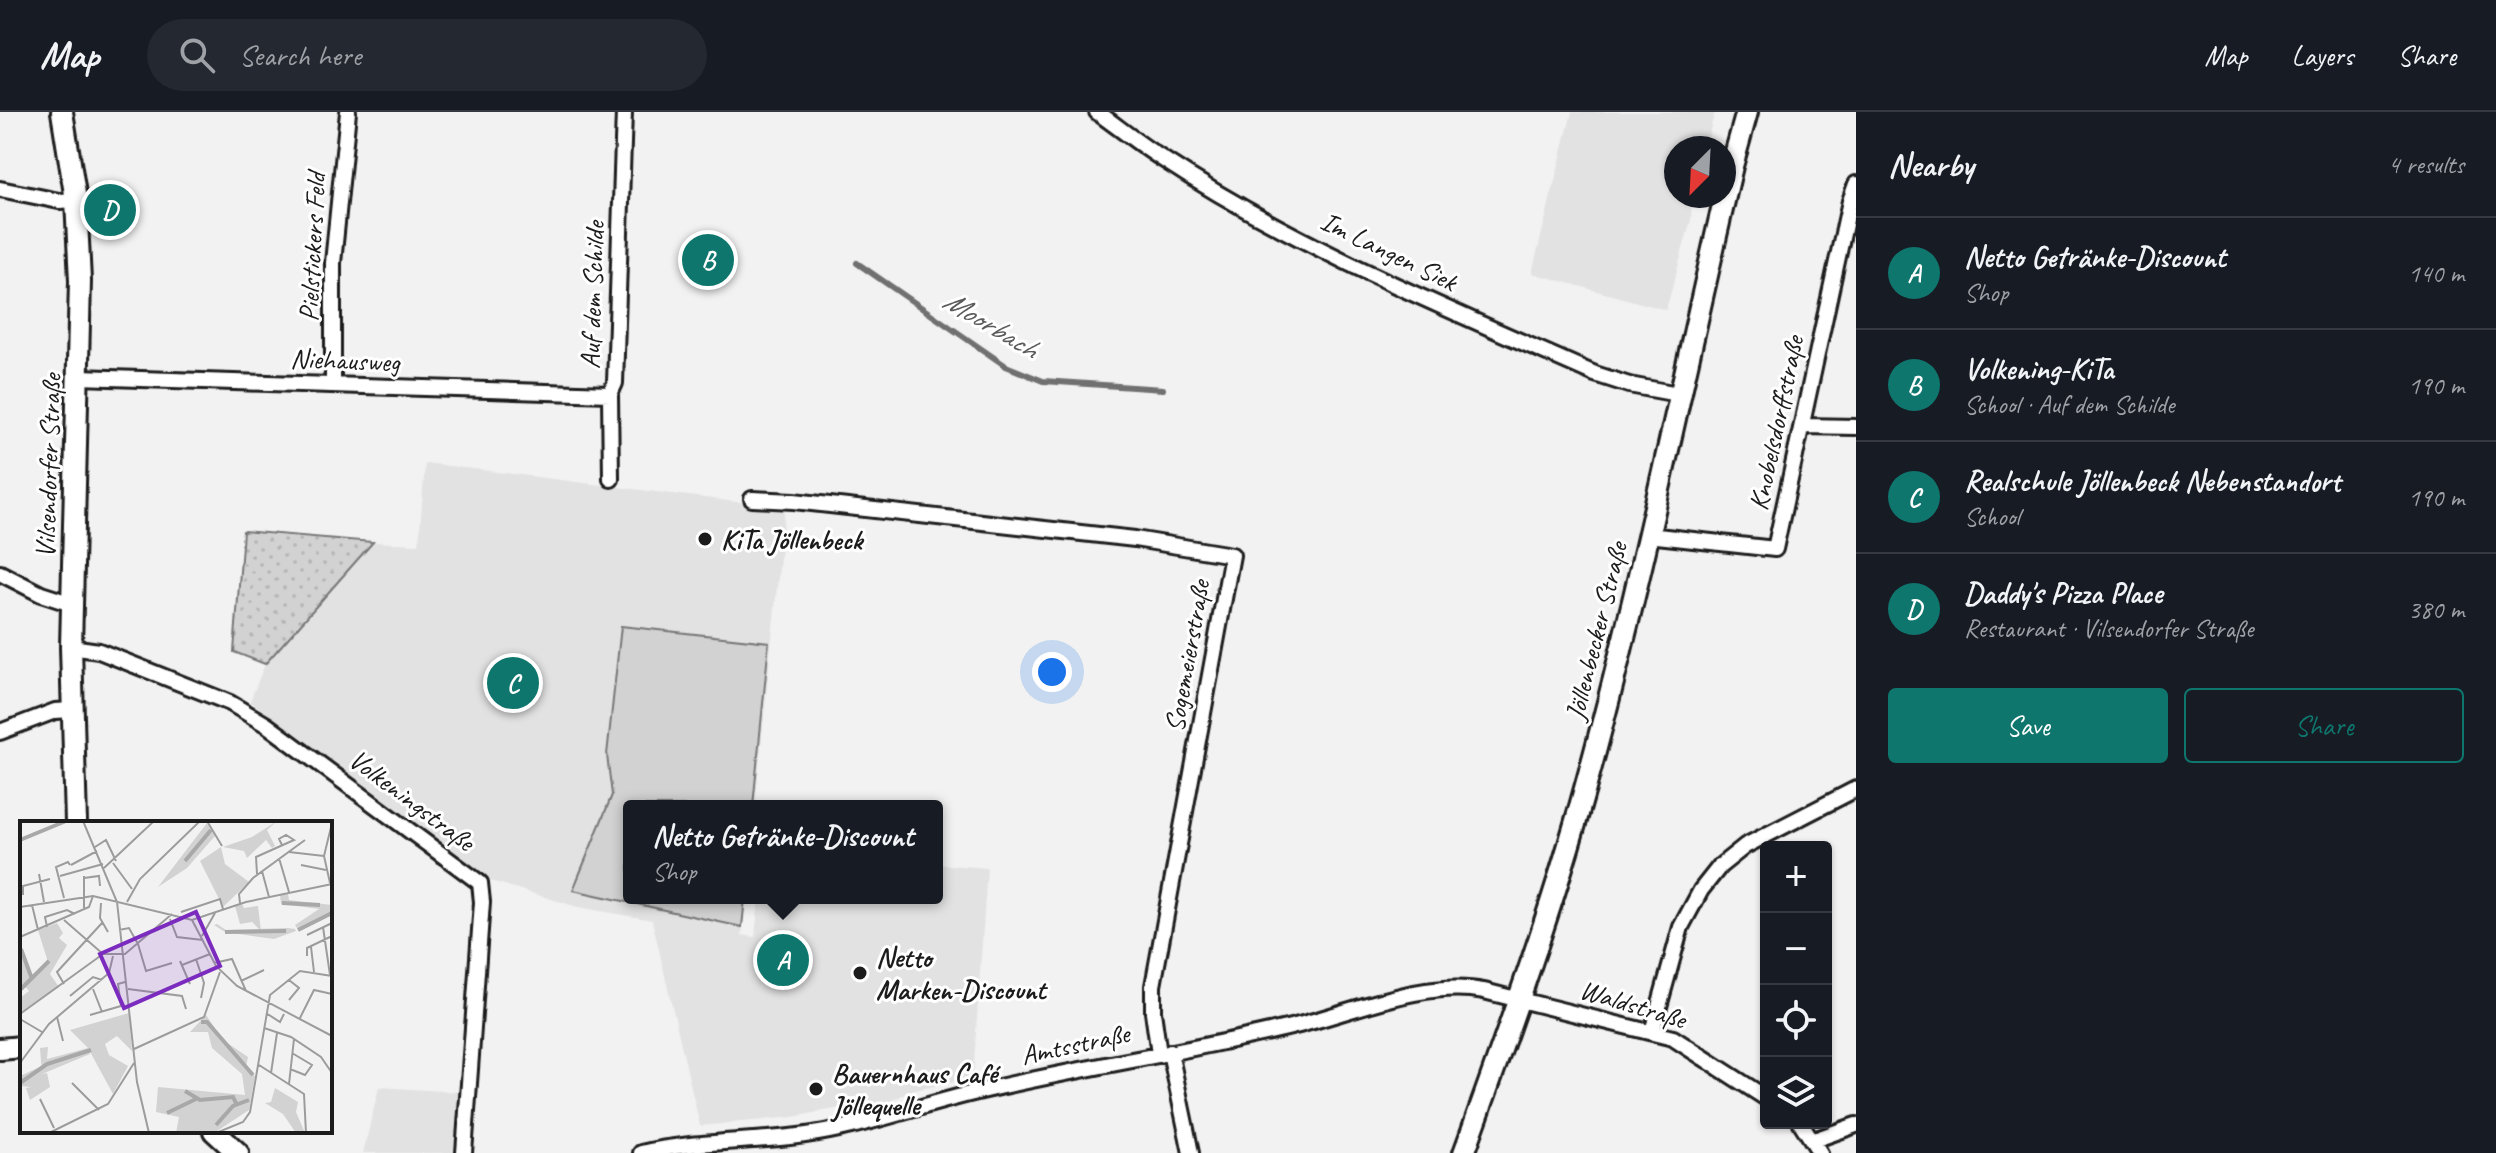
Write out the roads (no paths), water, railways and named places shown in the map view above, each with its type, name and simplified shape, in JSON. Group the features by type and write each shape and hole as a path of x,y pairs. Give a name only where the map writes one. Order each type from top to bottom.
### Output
{"main road":[{"name":"Vilsendorfer Straße","path":"62,112 76,200 80,281 71,647 76,821"},
{"name":"Jöllenbecker Straße","path":"1464,1153 1519,999 1586,784 1747,112"},
{"path":"0,1049 20,1047"},
{"path":"216,1133 238,1153"}],"street":[{"name":"Pielstickers Feld","path":"333,385 333,263 348,112"},
{"name":"Auf dem Schilde","path":"611,479 610,394 615,383 624,112"},
{"name":"Im Langen Siek","path":"1097,112 1175,166 1355,266 1595,374 1629,385 1678,394"},
{"name":"Knobelsdorffstraße","path":"1648,535 1775,549 1856,184"},
{"path":"0,189 59,201 76,200"},
{"name":"Niehausweg","path":"79,377 610,394"},
{"path":"1802,426 1856,427"},
{"name":"Sogemeierstraße","path":"752,499 1135,539 1232,555 1153,986 1153,1012 1164,1053"},
{"path":"0,573 41,594 72,604"},
{"name":"Volkeningstraße","path":"71,647 99,651 230,703 267,725 480,883 482,902 464,1153"},
{"path":"0,732 55,711 72,710"},
{"path":"1652,1032 1681,927 1701,890 1720,866 1745,846 1856,789"},
{"name":"Amtsstraße","path":"641,1153 675,1146 781,1138 837,1130 984,1090 1294,1027 1447,988 1465,987 1519,999"},
{"name":"Waldstraße","path":"1519,999 1673,1038 1760,1094"},
{"path":"1164,1053 1191,1153"},
{"path":"1805,1129 1817,1147 1856,1125"}],"waterway":[{"name":"Moorbach","path":"857,263 1006,366 1043,381 1163,389"}],"place":[{"name":"Daddy's Pizza Place","path":"110,210"},
{"name":"Volkening-KiTa","path":"708,260"},
{"name":"KiTa Jöllenbeck","path":"705,539"},
{"name":"Realschule Jöllenbeck Nebenstandort","path":"513,683"},
{"name":"Netto Getränke-Discount","path":"783,960"},
{"name":"Netto Marken-Discount","path":"860,973"},
{"name":"Bauernhaus Café Jöllequelle","path":"816,1089"}]}
